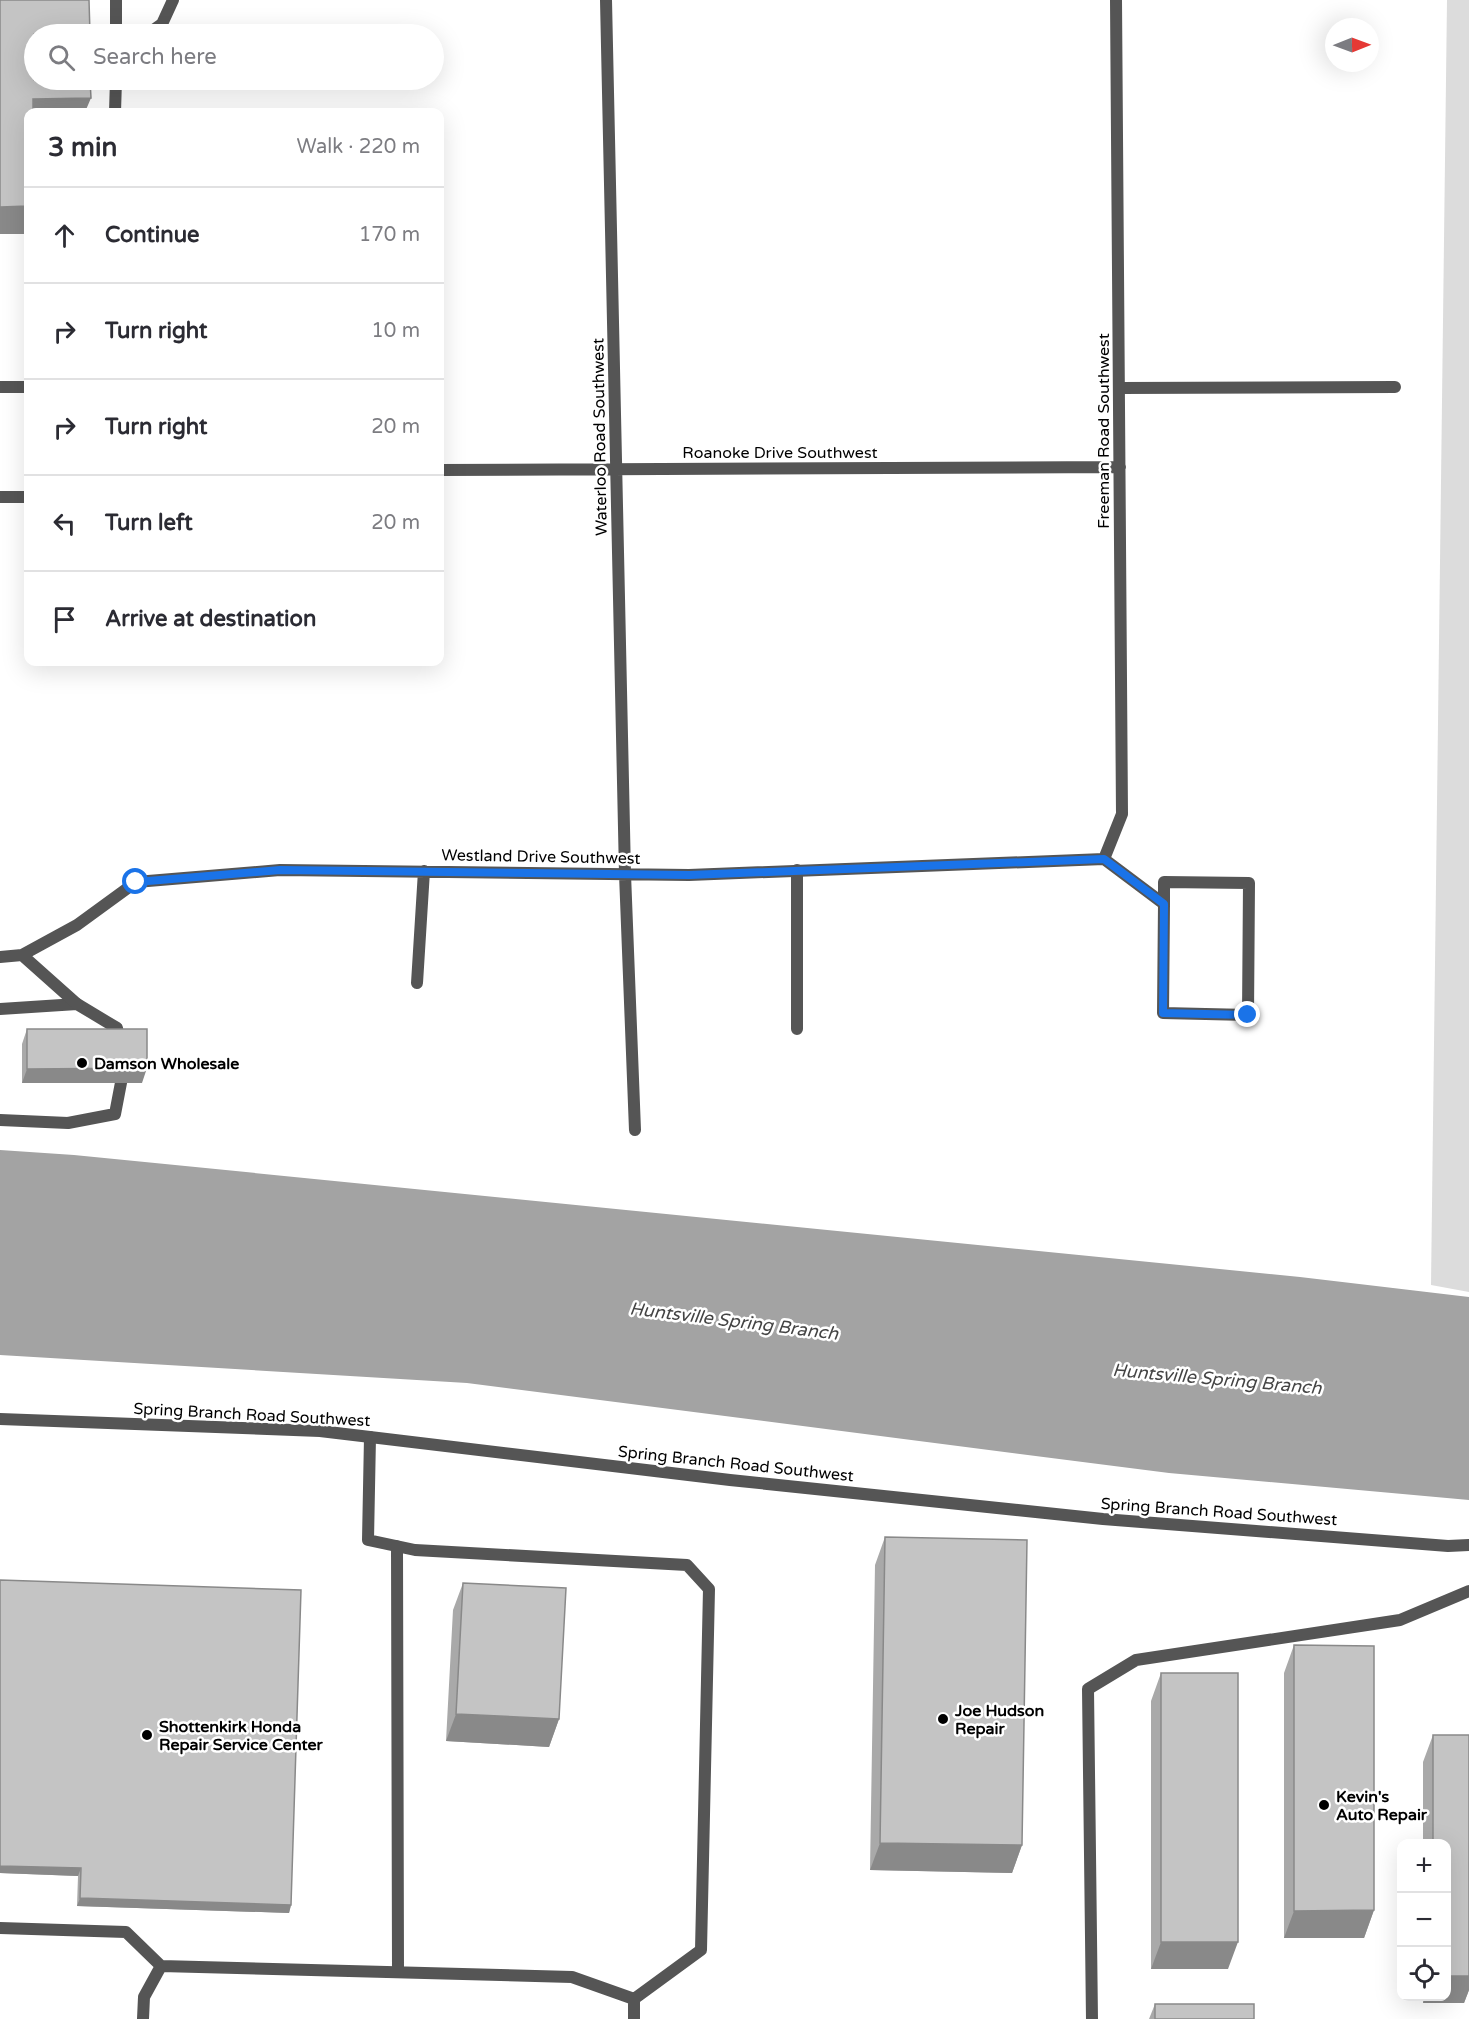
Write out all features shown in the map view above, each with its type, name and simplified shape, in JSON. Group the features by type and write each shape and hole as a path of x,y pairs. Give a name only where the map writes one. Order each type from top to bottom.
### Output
{"street":[{"path":"116,0 116,24"},
{"path":"162,24 173,0"},
{"name":"Waterloo Road Southwest","path":"606,0 625,874 635,1130"},
{"name":"Freeman Road Southwest","path":"1104,859 1122,814 1116,0"},
{"path":"115,108 116,90"},
{"path":"0,387 24,387"},
{"path":"1120,388 1395,387"},
{"name":"Roanoke Drive Southwest","path":"444,470 1120,467"},
{"path":"0,497 24,497"},
{"path":"1104,859 1164,904"},
{"name":"Westland Drive Southwest","path":"0,957 22,955 76,925 136,882 280,870 689,875 1104,859"},
{"path":"797,870 797,1029"},
{"path":"417,983 424,871"},
{"path":"1164,882 1249,883 1248,1015 1163,1013 1164,904 1164,882"},
{"path":"0,1120 68,1122 115,1114 124,1069 117,1028 77,1004 22,955"},
{"path":"0,1010 77,1004"},
{"name":"Spring Branch Road Southwest","path":"0,1419 320,1431 730,1480 1103,1519 1448,1546 1469,1545"},
{"path":"370,1437 368,1540 416,1550 687,1564 709,1589 701,1950 634,1999"},
{"path":"397,1546 398,1972"},
{"path":"1092,2019 1088,1689 1136,1660 1400,1620 1469,1591"},
{"path":"0,1928 126,1932 161,1966 572,1977 634,1999"},
{"path":"143,2019 144,1996 161,1966"},
{"path":"634,1999 634,2019"}],"shaded area":[{"path":"1447,0 1469,0 1469,1292 1431,1285"}],"water":[{"name":"Huntsville Spring Branch","path":"0,1150 74,1155 1300,1277 1469,1297 1469,1500 1169,1473 467,1383 0,1355"}],"building":[{"path":"0,0 89,0 90,24 24,24 24,90 91,90 91,98 33,99 33,108 24,108 24,206 0,207"},
{"name":"Damson Wholesale","path":"27,1029 147,1029 147,1068 27,1069"},
{"name":"Joe Hudson Repair","path":"885,1537 1027,1540 1022,1845 880,1843"},
{"name":"Shottenkirk Honda Repair Service Center","path":"0,1580 301,1590 291,1905 80,1898 81,1868 0,1866"},
{"path":"463,1583 566,1588 559,1719 456,1714"},
{"name":"Kevin's Auto Repair","path":"1294,1645 1374,1646 1374,1910 1294,1911"},
{"path":"1161,1673 1238,1673 1238,1942 1161,1942"},
{"path":"1433,1735 1469,1735 1469,1976 1451,1976 1451,1839 1433,1839"},
{"path":"1155,2004 1254,2004 1254,2019 1155,2019"}],"place":[{"name":"Damson Wholesale","path":"82,1063"},
{"name":"Joe Hudson Repair","path":"943,1719"},
{"name":"Shottenkirk Honda Repair Service Center","path":"147,1735"},
{"name":"Kevin's Auto Repair","path":"1324,1805"}],"route":[{"path":"136,882 280,870 689,875 1104,859 1164,904 1163,1013 1248,1015"}]}
